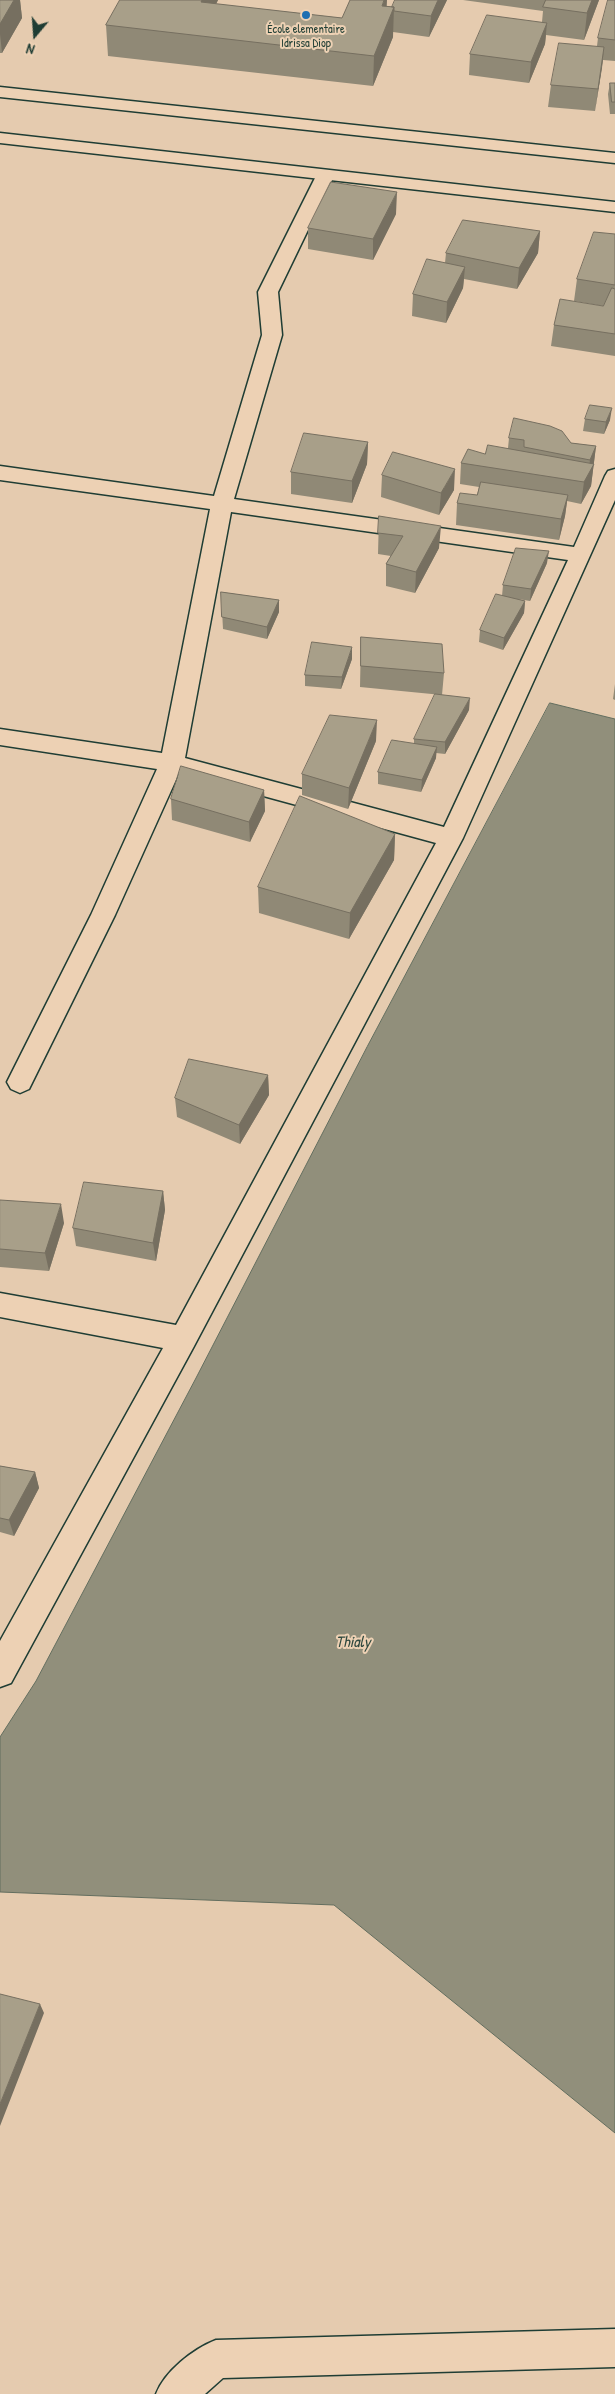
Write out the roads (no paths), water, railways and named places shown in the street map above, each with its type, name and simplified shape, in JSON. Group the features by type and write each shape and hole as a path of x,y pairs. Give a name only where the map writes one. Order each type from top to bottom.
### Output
{"street":[{"path":"0,92 615,158"},
{"path":"0,138 325,176 615,207"},
{"path":"20,1082 103,915 172,763 222,504 272,335 268,292 325,176"},
{"path":"0,473 581,555"},
{"path":"0,1672 184,1339 451,838 581,555 615,476"},
{"path":"0,737 172,763 451,838"},
{"path":"0,1305 184,1339"},
{"path":"175,2394 216,2359 615,2348"}],"water":[{"name":"Thialy","path":"550,703 615,719 615,2133 334,1905 0,1892 0,1737 36,1681 196,1378 367,1047"}],"place":[{"name":"École elementaire Idrissa Diop","path":"306,15"}]}
